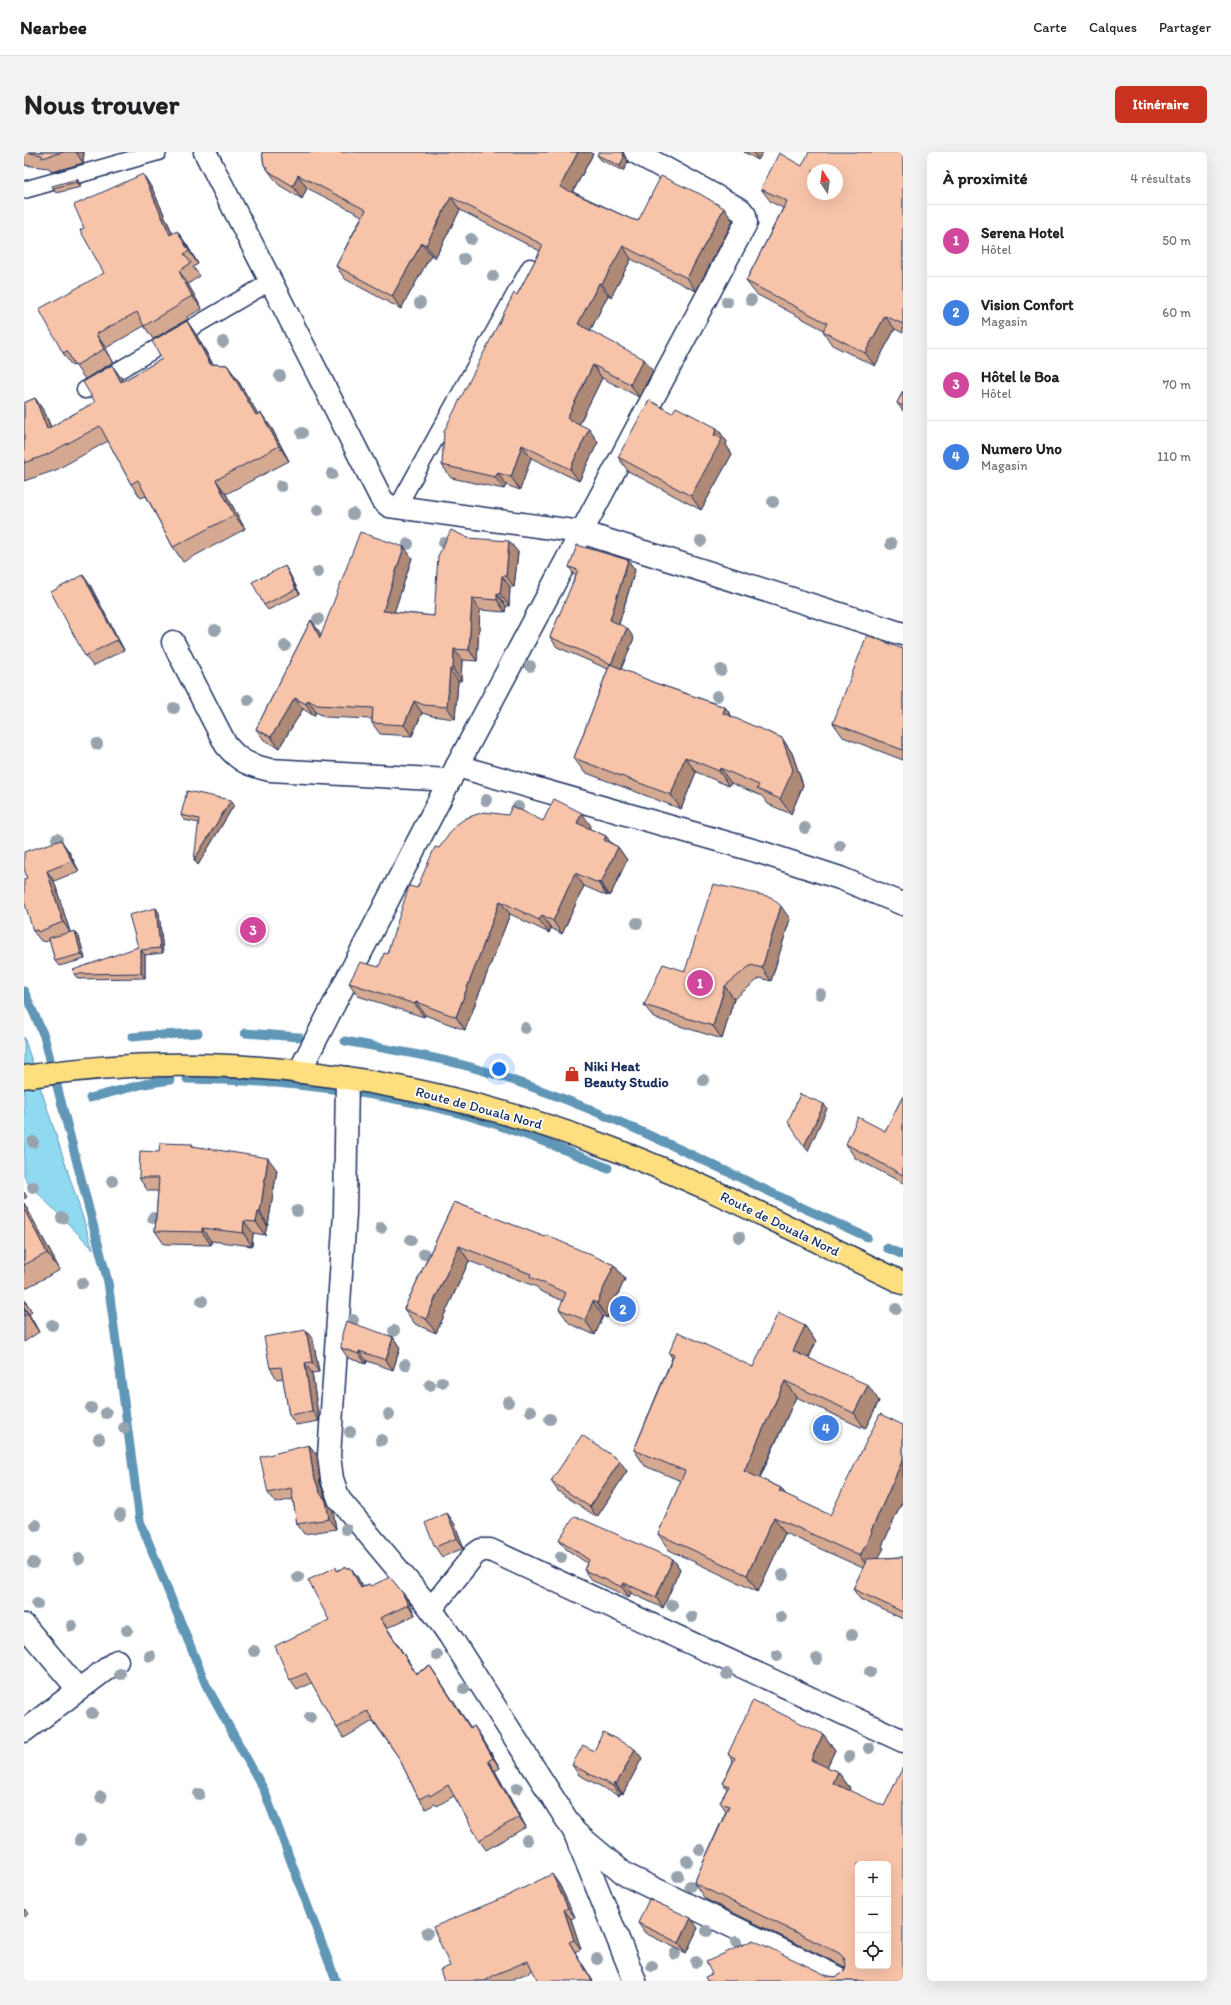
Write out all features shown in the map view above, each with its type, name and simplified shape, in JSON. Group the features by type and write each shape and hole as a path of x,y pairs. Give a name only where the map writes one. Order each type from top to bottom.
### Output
{"main road":[{"name":"Route de Douala Nord","path":"24,1077 66,1070 135,1064 207,1065 299,1072 347,1078 441,1095 526,1118 607,1147 699,1186 903,1283"}],"street":[{"path":"205,152 382,500 389,506 581,532 903,634"},
{"path":"299,1072 453,773 746,223 745,215 741,210 637,153"},
{"path":"173,642 226,745 236,758 251,765 270,770 453,773 763,853 840,878 903,904"},
{"path":"347,1078 345,1213 329,1456 332,1479 339,1500 431,1609 477,1676 574,1831 635,1981"},
{"path":"431,1609 474,1555 481,1550 490,1550 903,1741"},
{"path":"24,1625 78,1689"},
{"path":"24,1731 117,1661"},
{"path":"574,1831 626,1875 845,1981"}],"lane":[{"path":"24,190 158,152"},
{"path":"397,508 530,267"},
{"path":"86,390 270,282"}],"water":[{"path":"24,1037 93,1249 26,1181 24,1176"}],"building":[{"path":"24,152 63,152 42,158 42,155"},
{"path":"262,152 578,152 560,187 631,219 638,221 661,176 700,194 724,208 687,278 623,246 602,284 599,283 578,324 644,359 630,384 593,365 567,418 589,429 570,469 522,445 511,477 498,473 495,477 442,465 444,431 514,293 517,295 543,245 451,197 426,245 422,243 392,296 336,266 366,210 298,175 293,186 270,172 264,165"},
{"path":"599,152 622,152 624,157 620,166 597,155"},
{"path":"809,152 903,152 903,324 885,316 865,353 823,331 827,323 746,281 787,201 761,189 779,153 802,166"},
{"path":"143,174 170,235 177,231 189,251 184,254 191,263 179,271 192,296 144,326 137,312 96,334 104,349 75,366 67,351 63,353 39,309 104,273 80,230 84,228 74,205"},
{"path":"77,179 77,182 53,188 52,186"},
{"path":"187,321 210,364 227,365 256,415 261,413 279,446 216,480 234,515 173,547 138,480 131,484 100,426 46,455 24,463 24,403 35,398 47,429 95,402 83,382 112,365 121,382 162,359 152,341"},
{"path":"903,391 903,406 897,403"},
{"path":"649,400 672,413 676,407 717,428 714,435 722,439 691,496 618,457"},
{"path":"451,530 468,538 509,541 506,576 502,576 500,594 497,594 497,600 472,598 469,650 454,649 453,669 450,669 447,707 424,705 414,701 404,725 372,723 373,708 317,705 308,700 306,704 295,698 271,737 256,729 311,620 320,638 360,532 404,547 383,611 434,616 438,556"},
{"path":"577,545 628,560 610,620 627,628 611,664 550,637 578,570 569,567"},
{"path":"285,566 296,589 264,605 252,582"},
{"path":"83,575 117,640 85,656 51,592"},
{"path":"867,635 903,649 903,750 833,723"},
{"path":"610,664 655,683 725,707 723,713 782,738 793,770 780,799 757,789 759,785 720,768 719,771 685,757 671,795 574,758"},
{"path":"187,791 231,800 194,860 199,819 181,815"},
{"path":"554,799 582,813 577,823 606,836 604,840 618,847 601,883 575,873 553,921 542,915 539,920 500,901 456,1017 416,1002 415,1004 349,983 360,962 379,967 384,953 387,954 409,886 417,888 435,847 439,848 456,825 466,818 484,812 508,815 512,806 543,821"},
{"path":"61,840 72,861 47,871 63,922 38,932 37,930 33,931 24,900 24,879 27,878 24,868 24,852"},
{"path":"713,884 771,897 781,906 762,968 751,965 725,986 713,1026 644,1005 663,964 685,971"},
{"path":"156,908 160,948 141,950 141,973 74,974 73,970 138,947 129,915"},
{"path":"75,931 81,954 55,961 49,938"},
{"path":"800,1094 824,1104 804,1146 788,1122"},
{"path":"903,1096 903,1175 846,1144 858,1117 885,1131"},
{"path":"160,1143 192,1144 192,1146 268,1158 260,1212 258,1212 256,1222 244,1221 243,1233 202,1228 202,1232 155,1231 159,1178 139,1178 140,1151 159,1152"},
{"path":"454,1202 545,1237 546,1235 614,1265 597,1303 593,1301 585,1320 559,1309 566,1293 530,1277 531,1274 459,1246 426,1319 404,1309"},
{"path":"24,1209 47,1253 24,1265"},
{"path":"24,1309 27,1314 24,1316"},
{"path":"778,1313 805,1326 793,1351 868,1385 854,1413 785,1381 744,1471 781,1488 779,1491 830,1515 880,1414 903,1425 903,1459 871,1531 872,1532 860,1556 774,1517 747,1575 658,1534 685,1471 634,1450 674,1355 669,1353 678,1332 753,1367"},
{"path":"346,1321 393,1337 386,1360 359,1351 359,1354 341,1348 342,1334"},
{"path":"306,1330 312,1362 305,1363 312,1411 289,1415 281,1367 270,1368 264,1337"},
{"path":"582,1435 620,1461 590,1507 551,1481"},
{"path":"309,1445 313,1473 320,1493 326,1501 329,1519 297,1524 291,1488 268,1493 260,1457"},
{"path":"447,1513 457,1538 435,1547 425,1523"},
{"path":"575,1516 673,1559 656,1597 624,1583 622,1587 584,1570 589,1560 559,1539"},
{"path":"903,1557 903,1612 853,1589 867,1559"},
{"path":"346,1566 346,1568 351,1568 361,1588 369,1584 371,1586 390,1577 402,1592 408,1605 380,1618 416,1674 430,1666 470,1728 474,1726 493,1758 488,1761 519,1817 479,1840 448,1785 430,1796 429,1794 419,1799 399,1758 367,1711 337,1728 306,1673 290,1680 275,1646 329,1620 308,1580 336,1567 337,1571"},
{"path":"753,1700 823,1734 811,1760 838,1772 833,1783 884,1806 903,1767 903,1981 707,1981 705,1977 712,1974 706,1962 753,1940 828,1976 835,1977 840,1975 845,1970 846,1964 844,1958 839,1953 694,1883 729,1806 720,1802 729,1786 723,1783 735,1758 728,1754"},
{"path":"603,1732 635,1749 616,1785 614,1783 613,1786 572,1765 583,1745 594,1751"},
{"path":"552,1874 568,1908 564,1910 574,1940 569,1942 592,1981 538,1981 528,1961 496,1974 485,1981 444,1981 440,1970 450,1966 433,1927 507,1896"},
{"path":"649,1899 691,1918 679,1943 638,1923"}],"waterway":[{"path":"24,991 44,1036 108,1282 140,1521 206,1685 264,1790 336,1981"},
{"path":"161,1035 198,1033"},
{"path":"245,1033 299,1037"},
{"path":"132,1037 155,1035"},
{"path":"345,1041 450,1062 524,1084 641,1131 793,1203"},
{"path":"187,1079 254,1081 288,1084 355,1092 421,1104 454,1112 513,1130 608,1168"},
{"path":"90,1098 144,1084 170,1080"},
{"path":"799,1206 867,1237"},
{"path":"887,1248 903,1255"}],"place":[{"name":"Hôtel le Boa","path":"253,930"},
{"name":"Serena Hotel","path":"700,983"},
{"name":"Niki Heat Beauty Studio","path":"572,1074"},
{"name":"Vision Confort","path":"623,1309"},
{"name":"Numero Uno","path":"826,1428"}]}
